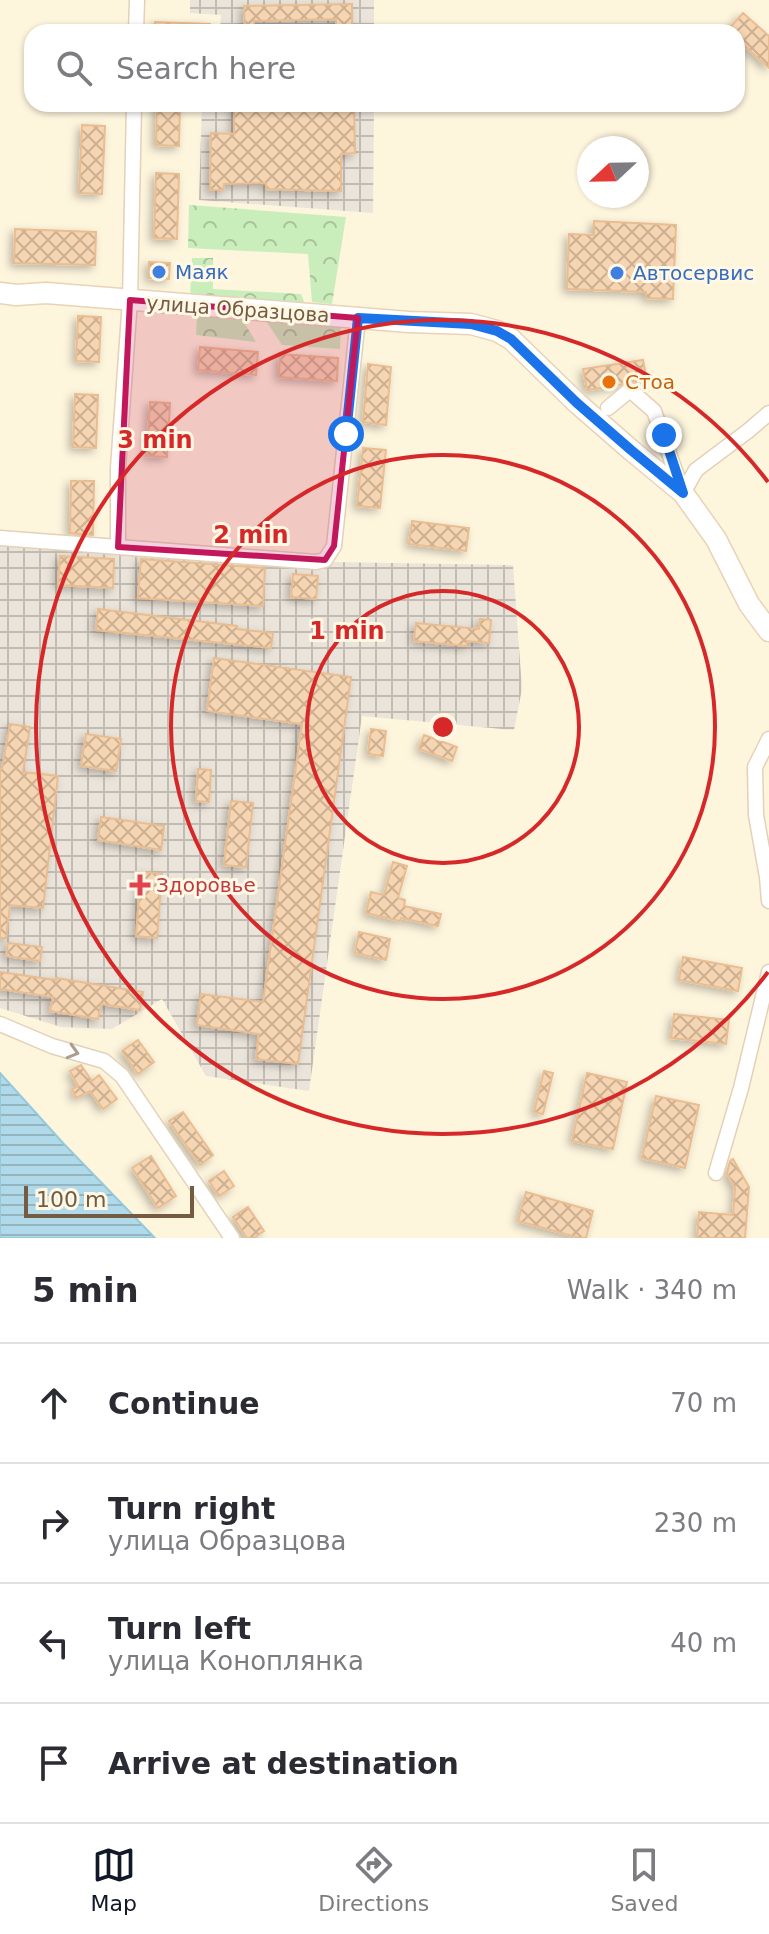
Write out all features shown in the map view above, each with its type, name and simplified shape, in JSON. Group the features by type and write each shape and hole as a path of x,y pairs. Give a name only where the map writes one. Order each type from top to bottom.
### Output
{"main road":[{"name":"улица Образцова","path":"0,293 46,293 471,324 497,331 511,339 587,412 683,493 716,539 749,604 769,631"}],"street":[{"path":"136,24 137,0"},
{"path":"118,547 118,468 130,300 134,112"},
{"path":"0,538 316,562 325,560 334,546 358,318"},
{"path":"608,408 630,390 654,411 683,493"},
{"path":"683,493 696,470 769,413"},
{"path":"769,739 755,767 756,815 769,901"},
{"path":"716,1173 741,1088 769,972"},
{"path":"0,1024 52,1046 104,1061 122,1076 232,1238"}],"highlighted area":[{"path":"130,300 358,318 334,546 325,560 118,547"}],"shaded area":[{"path":"190,0 374,0 374,24 220,24 221,15 190,13"},
{"path":"202,112 374,112 373,213 199,200"},
{"path":"0,546 271,561 513,565 522,689 514,730 362,716 309,1091 206,1076 162,999 112,1029 61,1027 0,1008"}],"green space":[{"path":"189,205 346,217 332,304 312,302 308,254 188,248"},
{"path":"192,258 213,258 213,289 301,294 306,307 190,299"},
{"path":"197,315 242,319 256,342 196,335"},
{"path":"264,318 341,325 340,349 282,345"}],"water":[{"path":"0,1073 63,1143 155,1238 0,1238"}],"building":[{"path":"352,4 352,24 336,24 336,19 254,21 254,24 245,24 244,6"},
{"path":"743,13 769,36 769,68 745,46 745,24 733,24"},
{"path":"155,22 210,24 155,24"},
{"path":"157,112 180,112 179,146 156,145"},
{"path":"234,112 354,112 355,153 341,154 341,191 266,189 266,183 224,184 223,190 210,190 211,133 234,134"},
{"path":"82,125 105,126 102,194 79,193"},
{"path":"156,173 179,174 177,239 154,238"},
{"path":"594,221 676,225 673,299 646,298 646,292 567,289 569,234 594,235"},
{"path":"15,229 96,232 95,265 14,263"},
{"path":"149,262 170,263 169,279 149,278"},
{"path":"78,316 101,317 99,362 76,361"},
{"path":"200,347 258,352 256,375 198,370"},
{"path":"280,354 338,358 337,381 279,377"},
{"path":"643,360 647,381 629,380 620,385 587,390 583,369"},
{"path":"368,364 391,367 386,425 363,422"},
{"path":"75,394 98,395 96,448 73,447"},
{"path":"150,402 170,403 167,457 147,456"},
{"path":"363,448 386,450 380,508 357,506"},
{"path":"71,481 94,481 93,535 70,533"},
{"path":"412,521 469,528 466,551 409,544"},
{"path":"60,556 114,559 113,588 58,585"},
{"path":"141,559 265,568 263,606 138,598"},
{"path":"293,574 318,576 316,599 291,597"},
{"path":"98,609 273,633 271,648 96,630"},
{"path":"480,619 491,620 489,643 467,641 467,646 414,641 416,623 479,629"},
{"path":"214,658 351,677 298,1064 256,1059 259,1034 197,1025 201,994 263,1002 302,724 207,711"},
{"path":"10,724 30,727 23,772 58,776 43,908 10,905 6,938 0,938 0,769"},
{"path":"371,729 386,731 383,756 368,754"},
{"path":"86,734 121,739 116,771 81,766"},
{"path":"424,735 457,747 452,761 419,749"},
{"path":"198,769 211,770 209,802 196,801"},
{"path":"231,801 253,803 246,867 224,865"},
{"path":"101,817 164,826 161,850 98,840"},
{"path":"393,862 407,866 398,898 405,900 404,906 441,914 438,926 366,913 371,892 384,895"},
{"path":"141,872 162,874 157,938 136,936"},
{"path":"359,932 390,939 386,960 355,953"},
{"path":"8,943 42,947 40,961 6,956"},
{"path":"683,957 742,968 738,991 679,980"},
{"path":"0,972 143,992 140,1010 101,1004 98,1019 50,1011 53,997 0,989"},
{"path":"674,1014 729,1020 726,1044 671,1038"},
{"path":"138,1040 154,1062 138,1074 122,1051"},
{"path":"81,1065 92,1081 99,1075 117,1099 103,1109 90,1091 76,1098 72,1089 78,1086 70,1071"},
{"path":"544,1071 553,1073 543,1114 534,1112"},
{"path":"587,1073 627,1082 613,1149 572,1141"},
{"path":"656,1096 699,1105 685,1168 642,1158"},
{"path":"183,1112 213,1155 200,1165 169,1121"},
{"path":"151,1156 176,1196 158,1208 132,1168"},
{"path":"733,1159 749,1187 745,1238 697,1238 699,1212 733,1215 735,1188 727,1173"},
{"path":"224,1171 234,1186 219,1196 209,1181"},
{"path":"526,1192 593,1211 586,1238 518,1221"},
{"path":"248,1207 264,1231 254,1238 247,1238 233,1217"}],"place":[{"name":"Маяк","path":"159,272"},
{"name":"Автосервис","path":"617,273"},
{"name":"Стоа","path":"609,382"},
{"name":"Здоровье","path":"140,885"}],"route":[{"path":"346,434 358,318 471,324 497,331 511,339 577,403 683,493 664,435"}]}
